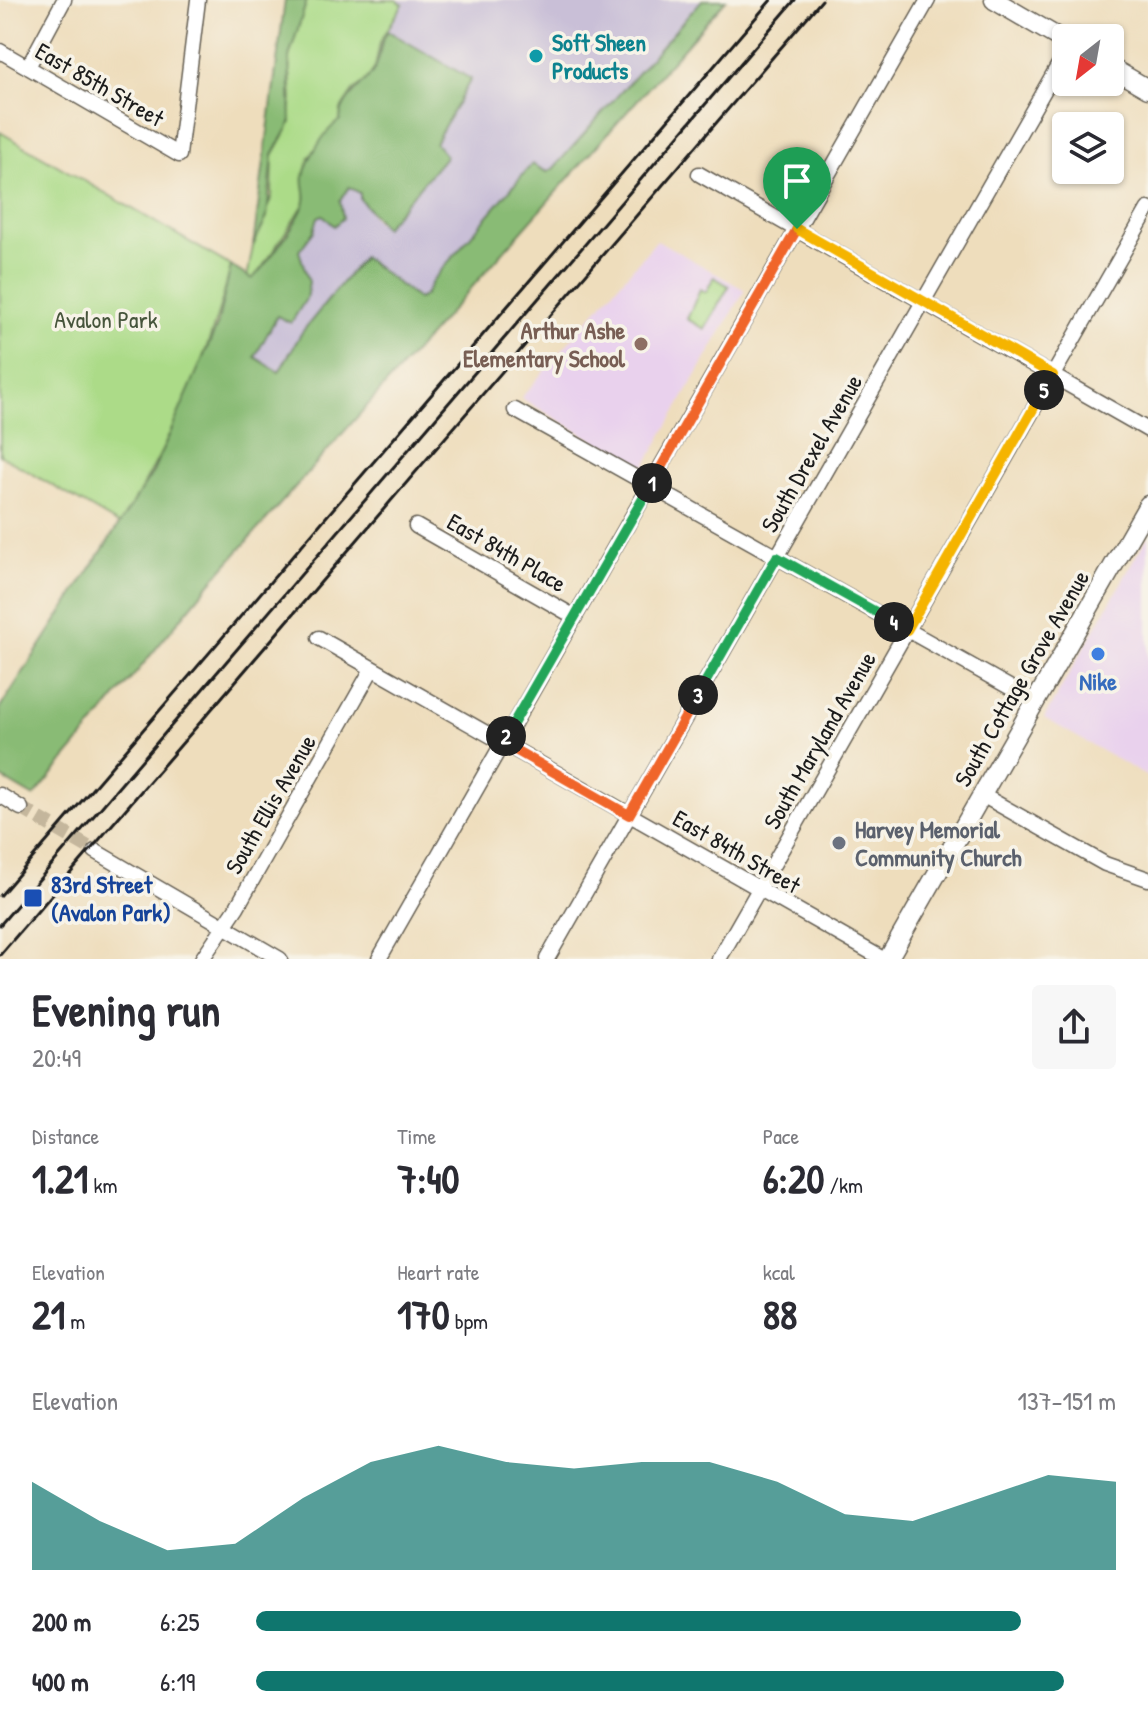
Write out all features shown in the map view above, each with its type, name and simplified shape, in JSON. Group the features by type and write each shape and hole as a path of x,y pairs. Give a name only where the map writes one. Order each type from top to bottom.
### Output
{"main road":[{"path":"994,0 1052,34"},
{"path":"1124,75 1148,89"},
{"name":"South Cottage Grove Avenue","path":"885,959 1148,505"}],"street":[{"path":"28,67 64,0"},
{"name":"East 85th Street","path":"0,51 179,155 198,0"},
{"path":"379,959 928,0"},
{"name":"South Drexel Avenue","path":"547,959 1052,76"},
{"path":"699,174 1148,430"},
{"name":"South Maryland Avenue","path":"719,959 1148,209"},
{"path":"515,410 1036,702"},
{"name":"East 84th Place","path":"416,526 575,617"},
{"name":"East 84th Street","path":"319,638 885,959"},
{"name":"South Ellis Avenue","path":"202,959 372,669"},
{"path":"0,795 21,808"},
{"path":"982,795 1105,864 1148,879"},
{"path":"95,851 280,959"}],"shaded area":[{"path":"396,0 702,0 553,169 547,172 532,165 433,280 425,295 418,299 363,257 302,332 280,372 255,357 302,269 299,251 314,231 318,217 322,215 334,226 342,194 349,187 360,193 360,199 377,223 435,143 471,79 388,31 402,4"},
{"name":"Arthur Ashe Elementary School","path":"657,240 745,290 643,469 521,398"},
{"path":"1148,536 1148,777 1044,718"}],"green space":[{"path":"285,0 307,0 289,57 291,123 273,155 267,217 253,246"},
{"path":"307,0 396,0 403,4 380,42 375,68 364,84 353,91 341,109 340,120 309,158 305,203 259,272 252,279 247,278 253,246 272,196 273,155 288,128 292,99 289,57"},
{"path":"702,0 726,0 205,589 34,797 0,777 0,708 153,472 217,326 231,266 252,279 274,253 305,201 304,178 309,161 323,137 340,120 349,98 375,68 388,31 471,79 435,143 446,156 384,228 360,199 360,193 349,187 340,201 343,218 334,226 323,215 318,217 314,231 299,251 309,282 306,299 291,323 277,316 255,357 279,372 302,332 363,257 418,299 425,295 433,280 532,164 547,172 553,169"},
{"name":"Avalon Park","path":"0,132 231,266 211,334 186,400 120,525 0,455"},
{"path":"714,277 729,286 705,329 687,319 700,289 706,292"}],"tunnel":[{"path":"21,808 95,851"}],"railway":[{"path":"0,896 771,0"},
{"path":"0,925 795,0"},
{"path":"0,955 822,0"}],"place":[{"name":"Soft Sheen Products","path":"536,56"},
{"name":"Arthur Ashe Elementary School","path":"641,344"},
{"name":"Nike","path":"1098,654"},
{"name":"Harvey Memorial Community Church","path":"839,843"},
{"name":"83rd Street (Avalon Park)","path":"33,898"}],"route":[{"path":"797,229 1053,375 907,630 777,557 629,815 503,743 797,229"}]}
